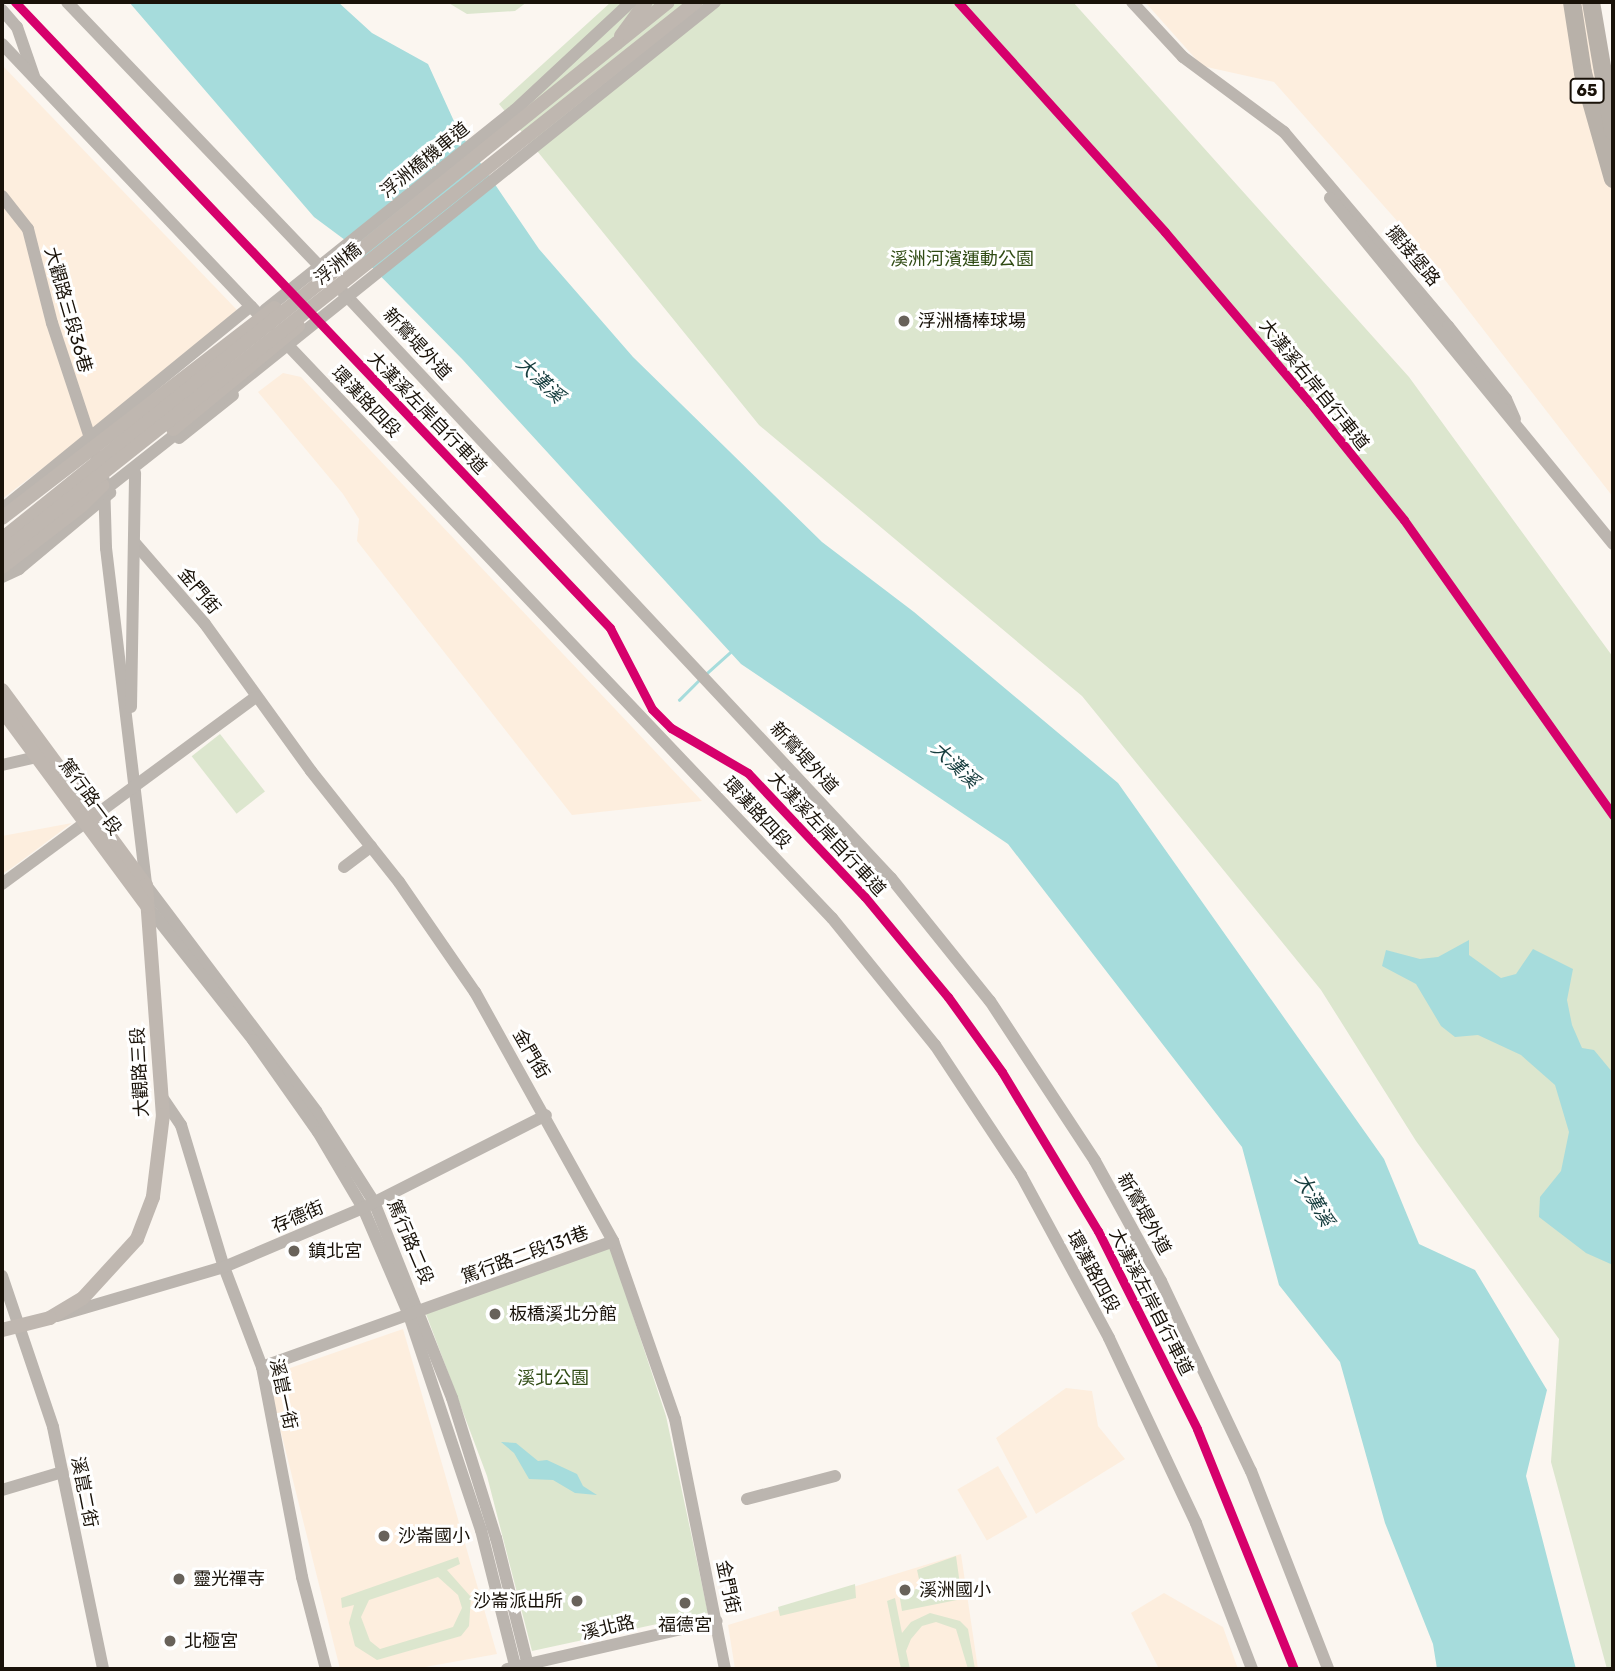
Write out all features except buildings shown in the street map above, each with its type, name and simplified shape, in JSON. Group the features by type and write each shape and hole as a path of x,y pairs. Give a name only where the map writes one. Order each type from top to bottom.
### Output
{"highway":[{"name":"65","path":"1572,2 1583,73 1613,179"},
{"name":"65","path":"1591,2 1613,131"}],"main road":[{"name":"浮洲橋","path":"617,43 646,2"},
{"name":"浮洲橋","path":"2,539 307,290 668,2"},
{"name":"浮洲橋","path":"2,553 318,305 696,2"},
{"path":"2,518 233,338 307,290"},
{"path":"2,567 285,341 318,305"},
{"name":"篤行路一段","path":"2,690 148,907"},
{"name":"篤行路一段","path":"2,709 37,757 146,886"},
{"name":"大觀路三段","path":"2,1330 50,1318 83,1298 137,1239 159,1170 162,1097 146,886"}],"street":[{"name":"新鶯堤外道","path":"66,2 686,656 930,924 1047,1083 1161,1281 1205,1370 1265,1507 1328,1669"},
{"name":"浮洲橋機車道","path":"233,338 515,110 631,2"},
{"path":"81,506 715,2"},
{"name":"擺接堡路","path":"1132,2 1183,57 1246,100 1273,123 1278,138 1514,419 1613,544"},
{"path":"2,10 21,36 36,79"},
{"name":"環漢路四段","path":"2,44 832,918 935,1045 1021,1175 1109,1338 1196,1523 1252,1669"},
{"name":"大觀路三段36巷","path":"2,196 28,229 39,278 91,440 106,496"},
{"path":"2,509 91,440 251,306"},
{"path":"2,577 19,569 291,349"},
{"path":"189,360 198,355 212,369 228,386 227,400"},
{"name":"大觀路三段","path":"129,732 134,618 135,473"},
{"name":"大觀路三段","path":"106,496 106,548 146,886"},
{"name":"金門街","path":"134,542 205,624 256,697 371,846 475,992 546,1115 613,1241 675,1419 717,1621 724,1669"},
{"path":"116,623 124,627 134,618"},
{"path":"2,884 256,697"},
{"path":"2,765 37,757"},
{"path":"344,867 371,846"},
{"name":"篤行路二段","path":"146,886 316,1111 368,1205 414,1313 481,1530 519,1668"},
{"name":"篤行路二段","path":"148,907 267,1061 368,1205"},
{"name":"溪崑一街","path":"162,1097 181,1125 224,1267 262,1367 302,1577 326,1669"},
{"name":"存德街","path":"50,1318 224,1267 368,1205 546,1115"},
{"name":"篤行路二段131巷","path":"262,1367 613,1241"},
{"name":"溪崑二街","path":"2,1276 53,1427 103,1669"},
{"path":"2,1490 62,1472"},
{"path":"747,1499 835,1476"},
{"name":"溪北路","path":"519,1668 717,1621"}],"shaded area":[{"path":"1145,2 1599,2 1613,99 1613,497 1414,240 1274,82 1202,66"},
{"path":"2,65 237,310 115,413 2,499"},
{"path":"283,373 301,377 702,801 572,815 357,541 359,519 343,494 258,392"},
{"path":"72,823 13,867 2,874 2,836"},
{"name":"沙崙國小","path":"403,1329 497,1654 414,1669 340,1669 267,1376"},
{"path":"1066,1388 1092,1391 1098,1426 1125,1459 1036,1514 996,1438"},
{"path":"998,1466 1028,1517 987,1541 957,1490"},
{"name":"溪洲國小","path":"961,1554 978,1669 735,1669 728,1625"},
{"path":"1164,1593 1223,1627 1238,1669 1159,1669 1131,1613"}],"green space":[{"path":"447,2 527,2 515,11 467,14"},
{"name":"溪洲河濱運動公園","path":"611,2 1073,2 1409,377 1613,657 1613,1669 1607,1669 1551,1462 1559,1339 1416,1141 1321,990 1082,696 759,425 499,104"},
{"path":"220,734 265,792 237,814 192,756"},
{"name":"溪北公園","path":"610,1246 666,1416 708,1613 532,1651 487,1476 426,1314"},
{"path":"956,1556 962,1599 902,1611 899,1593 921,1588 917,1570"},
{"path":"458,1557 460,1564 447,1570 471,1597 469,1626 461,1636 377,1660 355,1646 349,1623 354,1605 342,1608 341,1598","holes":["438,1577 458,1595 462,1608 453,1627 380,1649 370,1641 361,1617 369,1600"]},
{"path":"855,1584 856,1598 780,1616 778,1607"},
{"path":"895,1598 902,1633 911,1622 930,1613 960,1621 968,1629 975,1669 968,1669 956,1629 936,1622 922,1626 911,1639 906,1651 910,1669 901,1669 887,1601"}],"water":[{"name":"大漢溪","path":"129,2 338,2 372,33 428,64 458,130 539,249 633,357 822,542 914,612 1118,783 1384,1159 1419,1244 1475,1270 1547,1390 1526,1476 1576,1669 1437,1669 1433,1644 1385,1523 1340,1362 1279,1285 1242,1147 1008,844 741,664 463,360 345,240 314,217"},
{"path":"1469,940 1469,955 1501,978 1516,974 1533,949 1573,969 1567,1000 1572,1025 1582,1048 1594,1050 1613,1073 1613,1265 1586,1253 1539,1217 1540,1197 1561,1171 1569,1132 1555,1085 1521,1055 1478,1035 1455,1037 1441,1026 1416,984 1382,966 1386,950 1420,959 1438,957"},
{"path":"501,1442 516,1443 538,1461 547,1460 577,1474 583,1486 597,1495 575,1493 553,1480 529,1479 514,1453"}],"waterway":[{"path":"707,673 730,652"},
{"path":"679,700 699,680"}],"cycle path":[{"name":"大漢溪左岸自行車道","path":"15,2 610,628 652,709 671,728 748,773 865,897 948,997 1002,1072 1098,1231 1197,1429 1294,1669"},
{"name":"大漢溪右岸自行車道","path":"958,2 1165,232 1310,403 1404,520 1613,815"}],"place":[{"name":"浮洲橋棒球場","path":"904,321"},
{"name":"鎮北宮","path":"294,1251"},
{"name":"板橋溪北分館","path":"495,1314"},
{"name":"沙崙國小","path":"384,1536"},
{"name":"靈光禪寺","path":"179,1579"},
{"name":"溪洲國小","path":"905,1590"},
{"name":"沙崙派出所","path":"577,1601"},
{"name":"福德宮","path":"685,1603"},
{"name":"北極宮","path":"170,1641"}]}
